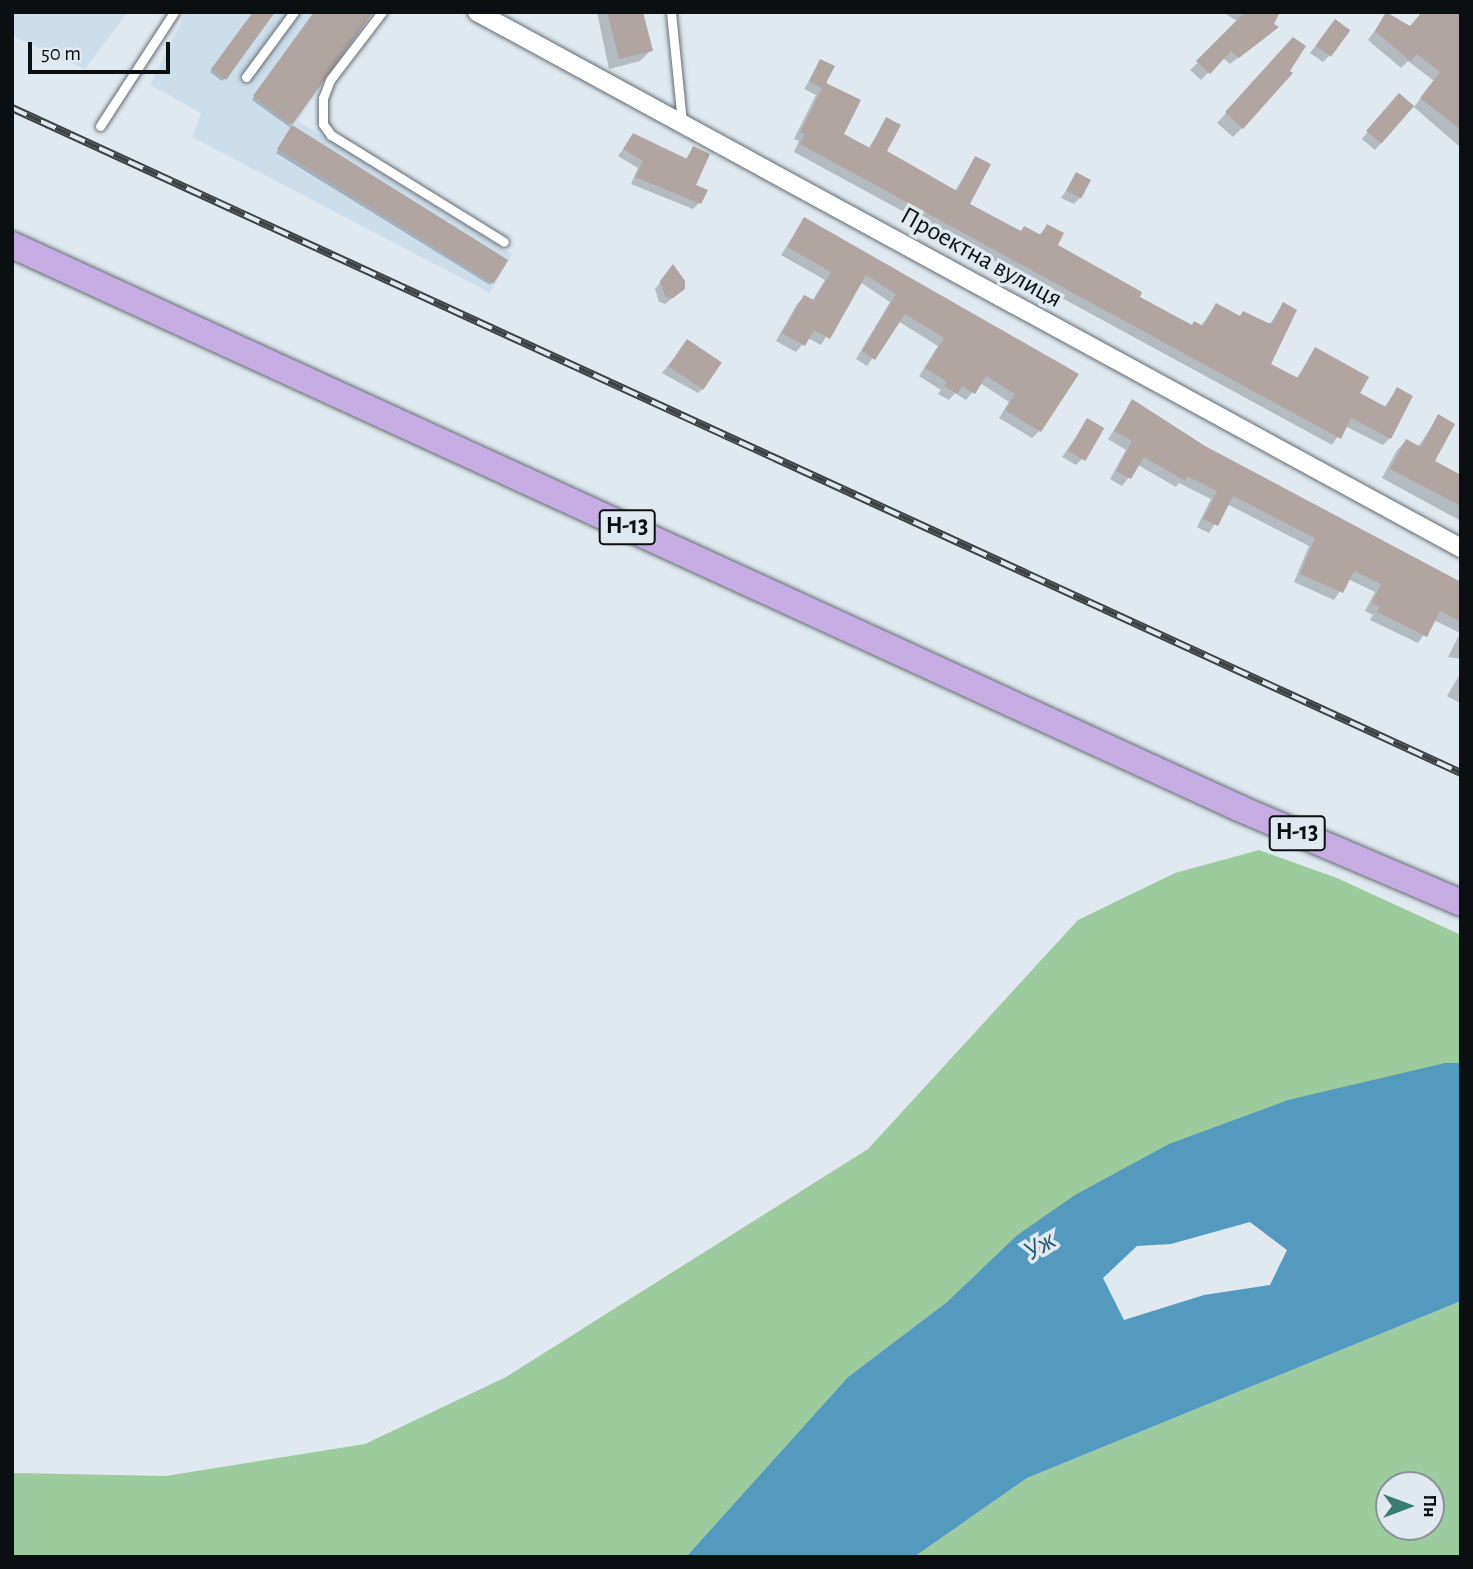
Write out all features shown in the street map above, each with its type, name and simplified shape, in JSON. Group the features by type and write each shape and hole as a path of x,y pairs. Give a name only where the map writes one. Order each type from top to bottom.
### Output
{"main road":[{"name":"Н-13","path":"12,245 1241,809 1461,904"}],"street":[{"name":"Проектна вулиця","path":"477,12 1461,548"}],"lane":[{"path":"100,126 174,12"},
{"path":"246,77 294,12"},
{"path":"382,12 330,80 322,105 323,124 331,135 504,242"},
{"path":"671,12 682,123"}],"shaded area":[{"path":"12,12 128,12 85,69 12,36"},
{"path":"186,12 374,12 298,121 512,254 490,293 192,137 201,113 150,85"}],"green space":[{"path":"1259,850 1337,878 1461,935 1461,1063 1288,1100 1016,1236 947,1302 848,1377 686,1557 12,1557 12,1473 166,1476 365,1444 506,1377 868,1149 1078,920 1175,873"},
{"path":"1461,1301 1461,1557 914,1557 1027,1478"}],"water":[{"name":"Уж","path":"1445,1063 1461,1063 1461,1301 1027,1478 914,1557 686,1557 848,1377 947,1302 1016,1236 1075,1195 1169,1144 1288,1100","holes":["1250,1222 1287,1250 1270,1285 1204,1295 1124,1320 1103,1278 1137,1246 1171,1244"]}],"building":[{"path":"253,12 275,12 226,80 211,69"},
{"path":"314,12 373,12 292,125 253,96"},
{"path":"607,12 643,12 653,51 619,59"},
{"path":"1245,12 1280,12 1274,24 1279,27 1239,58 1231,51 1210,74 1196,61"},
{"path":"1386,12 1410,26 1422,12 1461,12 1461,130 1420,98 1440,72 1417,54 1410,61 1375,31"},
{"path":"1335,19 1350,30 1331,57 1316,46"},
{"path":"1293,37 1306,46 1290,71 1293,73 1243,129 1225,112"},
{"path":"820,59 835,66 826,83 861,100 844,134 870,148 886,117 901,125 887,151 957,191 975,156 991,164 970,204 1021,231 1024,226 1041,235 1047,224 1064,233 1058,245 1142,292 1140,297 1192,325 1194,321 1203,326 1216,303 1240,316 1243,311 1268,323 1272,323 1283,302 1297,310 1271,364 1298,378 1315,347 1369,377 1360,393 1386,407 1397,387 1413,396 1391,439 1351,418 1341,439 800,144 805,134 800,132 822,88 809,81"},
{"path":"1399,93 1414,106 1381,144 1366,131"},
{"path":"292,125 508,260 493,284 277,149"},
{"path":"633,133 687,159 693,146 710,154 696,185 708,190 701,204 635,177 643,161 623,149"},
{"path":"1076,172 1091,180 1081,199 1066,191"},
{"path":"804,217 1079,374 1041,432 1005,410 1015,394 986,376 975,394 962,386 957,394 944,386 947,382 925,368 944,338 905,314 875,360 862,351 896,294 866,275 830,339 814,330 805,346 782,333 804,295 814,300 831,272 787,247"},
{"path":"673,264 685,281 685,289 673,298 665,296 660,281"},
{"path":"687,339 722,362 703,390 669,366"},
{"path":"1132,399 1205,446 1461,582 1461,622 1440,611 1427,637 1377,612 1380,607 1372,603 1381,584 1354,571 1343,593 1300,574 1315,538 1233,496 1218,526 1203,519 1217,491 1187,476 1185,481 1144,457 1131,479 1116,471 1132,441 1114,431"},
{"path":"1438,414 1455,424 1435,461 1461,475 1461,506 1390,469 1406,439 1421,447"},
{"path":"1087,418 1104,428 1085,461 1068,451"}],"railway":[{"path":"12,108 1461,773"}]}
